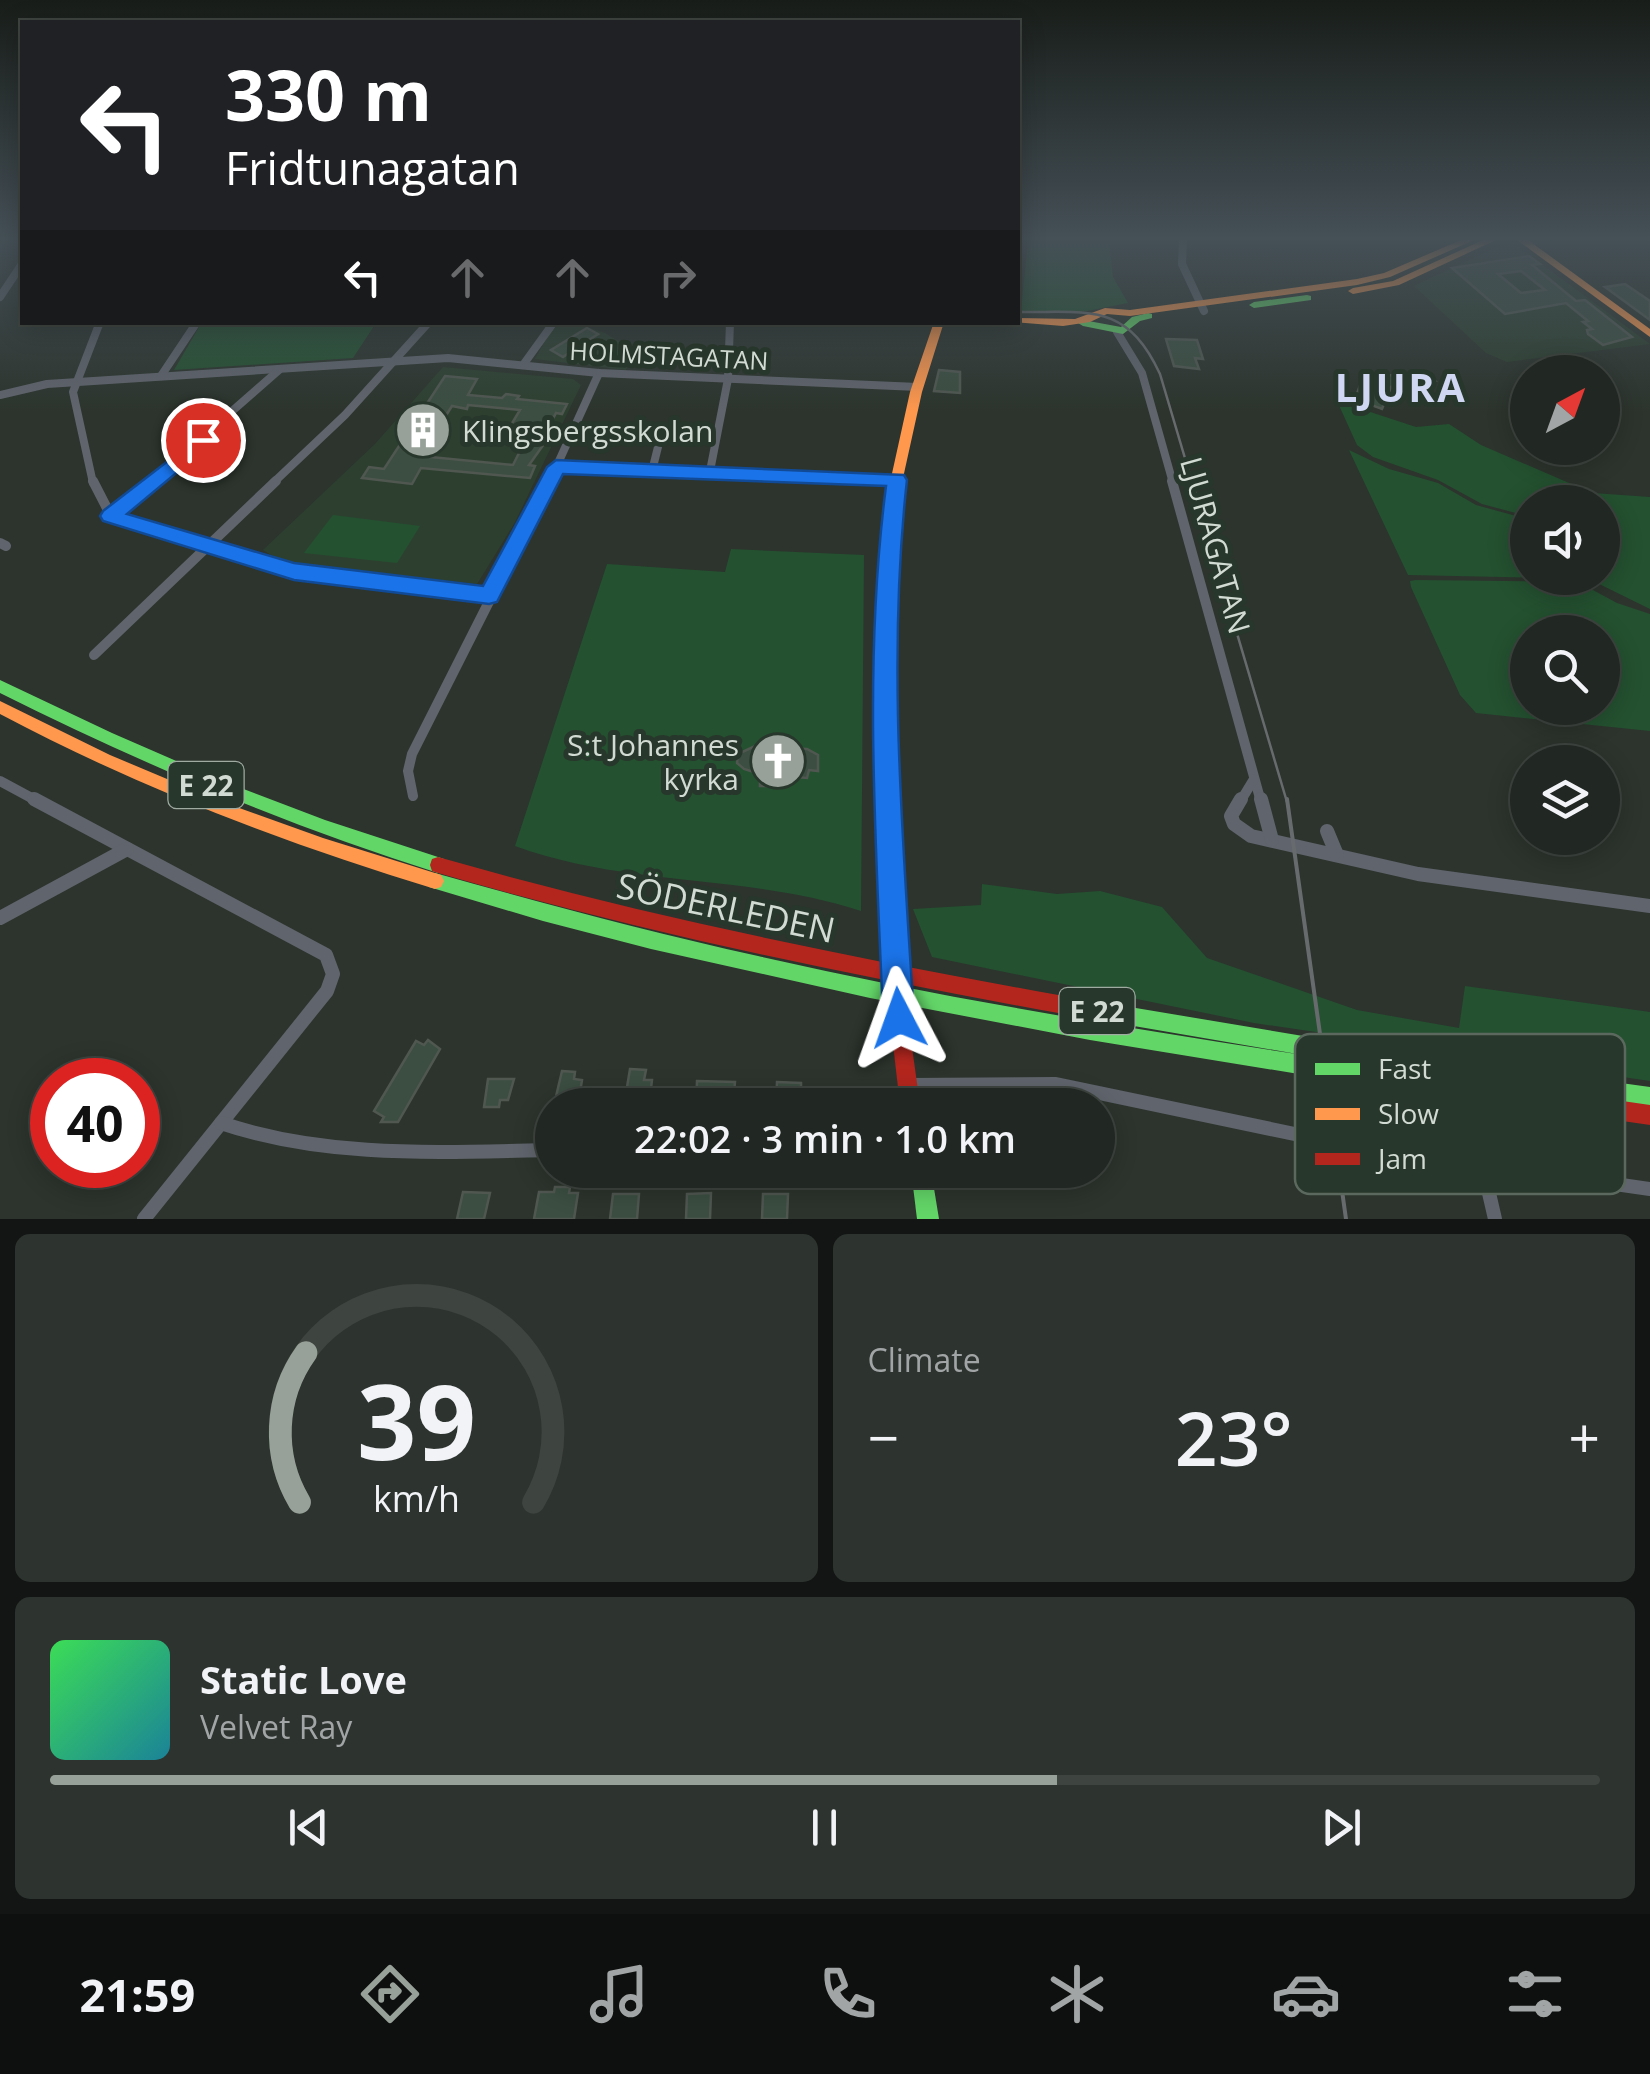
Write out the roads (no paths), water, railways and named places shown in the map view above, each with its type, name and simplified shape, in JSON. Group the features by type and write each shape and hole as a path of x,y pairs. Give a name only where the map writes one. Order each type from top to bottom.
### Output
{"main road":[{"path":"1202,307 1265,297"},
{"path":"1098,323 1104,311 1126,317 1294,297"},
{"path":"1599,297 1650,334"},
{"path":"1020,321 1098,323 1117,332 1128,330 1126,317"},
{"path":"907,1088 892,932 886,802 887,566 897,480 918,387 938,325"},
{"name":"SÖDERLEDEN","path":"0,686 125,752 229,795 476,877 628,918 754,946 1295,1044"},
{"name":"SÖDERLEDEN","path":"0,706 144,778 254,823 358,860 557,919 734,962 1295,1063"},
{"name":"SÖDERLEDEN","path":"1625,1093 1650,1097"},
{"name":"SÖDERLEDEN","path":"1625,1110 1650,1114"},
{"path":"923,1188 928,1219"}],"street":[{"path":"1197,297 1202,307"},
{"path":"99,325 73,383 95,492 111,516 294,572 489,596"},
{"path":"161,376 195,325"},
{"path":"94,656 397,360 426,325"},
{"path":"523,365 551,325"},
{"path":"710,472 728,380 730,325"},
{"name":"LJURAGATAN","path":"1117,332 1142,373 1272,840"},
{"name":"HOLMSTAGATAN","path":"0,394 73,383 448,358 598,373 918,387"},
{"path":"111,516 203,440 278,370"},
{"path":"414,796 408,772 412,754 556,467 598,373"},
{"path":"652,471 658,446"},
{"path":"556,467 897,480"},
{"path":"1255,778 1231,816 1241,831 1439,878 1650,906"},
{"path":"3,786 326,956 333,974 326,991 144,1219"},
{"path":"1327,830 1336,855"},
{"path":"0,918 127,849"},
{"path":"907,1085 1056,1084 1295,1134"},
{"path":"221,1123 274,1141 350,1150 535,1150"},
{"path":"1625,1185 1650,1188"},
{"path":"1489,1194 1495,1219"}],"tram line":[{"path":"1020,312 1102,316 1119,323 1147,350 1160,374 1287,802"},
{"path":"1287,799 1320,1034"},
{"path":"1342,1194 1346,1219"}],"place":[{"name":"Klingsbergsskolan","path":"423,430"},
{"name":"S:t Johannes kyrka","path":"778,761"}],"district":[{"name":"LJURA","path":"1401,386"}]}
